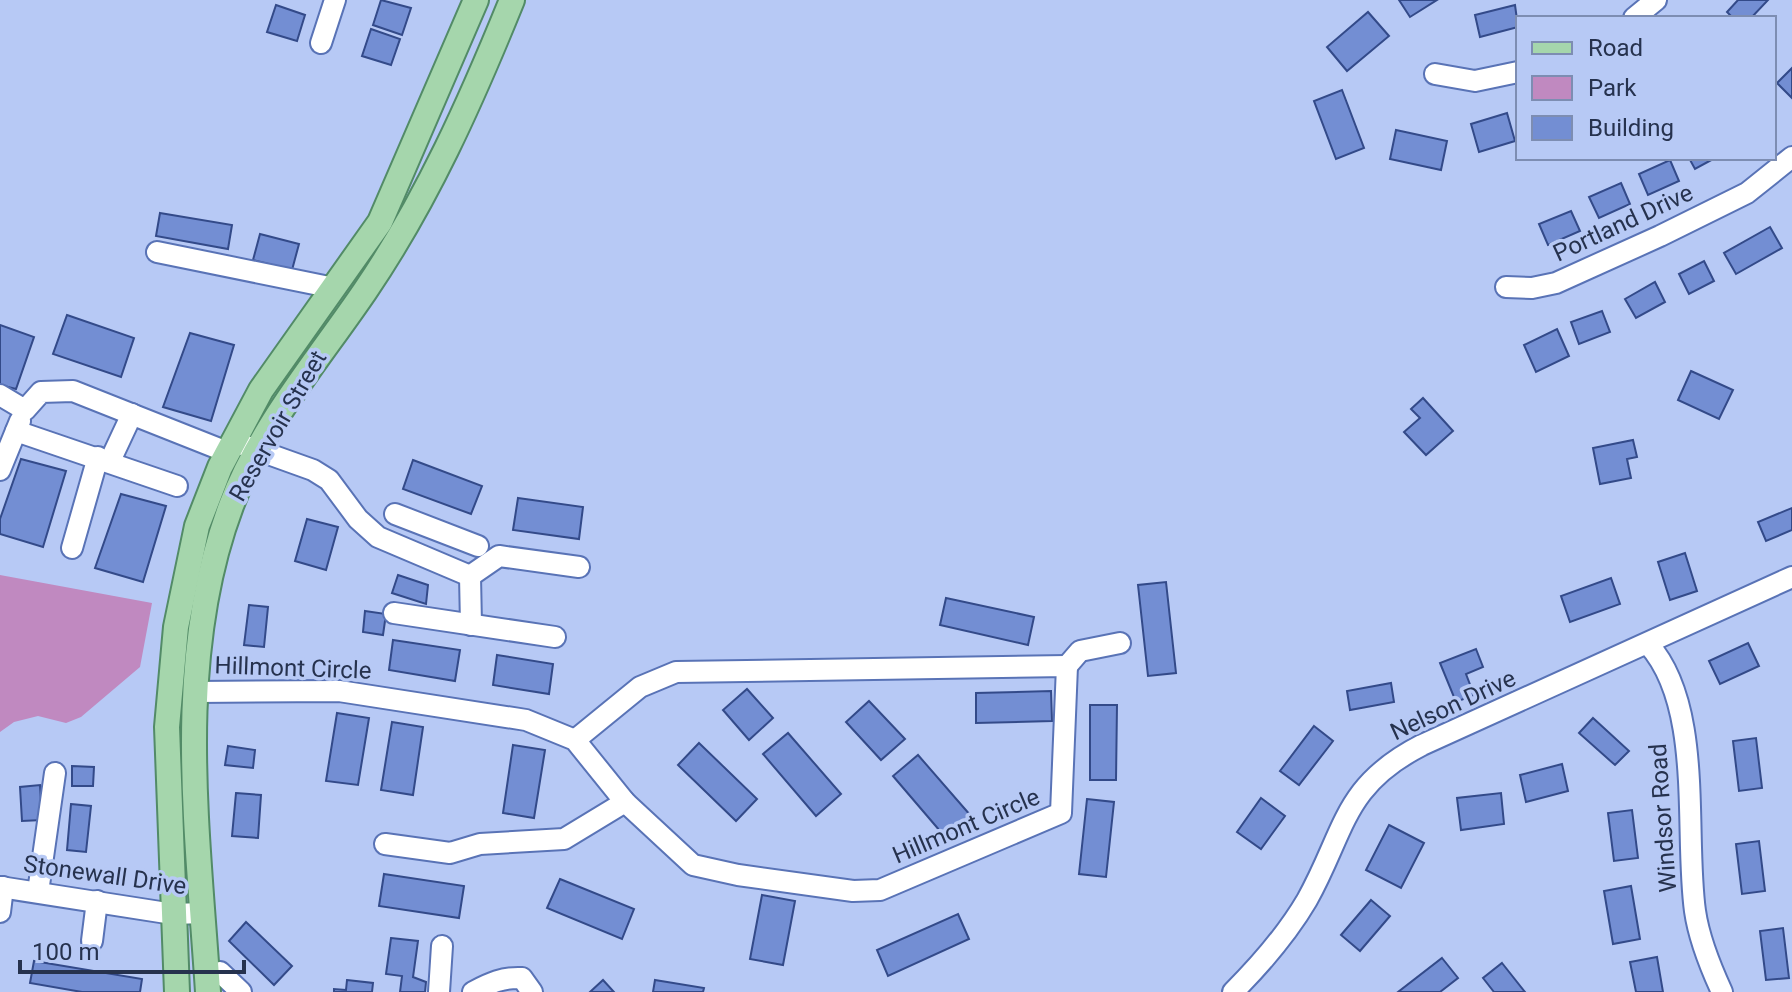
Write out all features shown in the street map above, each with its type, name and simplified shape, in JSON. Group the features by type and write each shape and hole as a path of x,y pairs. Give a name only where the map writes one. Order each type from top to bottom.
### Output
{"main road":[{"name":"Reservoir Street","path":"177,992 166,769 176,627 197,526 230,446 261,390 380,222 476,0"},
{"name":"Reservoir Street","path":"214,982 203,913 195,764 200,647 218,545 231,506 258,452 313,361 365,291 424,195 480,79 512,0"}],"street":[{"path":"321,43 335,0"},
{"path":"1636,16 1656,0"},
{"path":"1435,74 1475,81 1516,72"},
{"name":"Portland Drive","path":"1506,287 1532,288 1556,283 1647,242 1747,193 1792,157"},
{"path":"157,252 334,288"},
{"path":"0,470 25,410 41,392 60,389 230,446 258,452 325,477 371,532 470,576"},
{"path":"0,395 25,410"},
{"path":"72,548 104,459 132,414"},
{"path":"16,431 177,486"},
{"path":"395,514 478,546"},
{"path":"418,555 431,528"},
{"path":"470,576 499,556 579,567"},
{"path":"470,576 471,625"},
{"name":"Nelson Drive","path":"1233,992 1273,949 1299,913 1349,806 1387,766 1422,745 1792,577"},
{"path":"394,613 555,637"},
{"path":"575,740 640,687 676,672 1067,666 1080,651 1120,643"},
{"name":"Windsor Road","path":"1648,644 1665,671 1682,724 1695,909 1708,958 1722,992"},
{"name":"Hillmont Circle","path":"196,692 339,691 526,720 575,740 625,802 693,865 723,873 853,891 880,890 1061,813 1067,666"},
{"path":"38,892 55,773"},
{"path":"385,844 450,853 480,844 564,839 625,802"},
{"path":"0,912 2,887"},
{"name":"Stonewall Drive","path":"2,887 173,914 203,913"},
{"path":"92,941 97,901"},
{"path":"439,992 442,946"},
{"path":"473,992 493,981 510,977 522,978 532,992"},
{"path":"214,982 241,992"}],"green space":[{"path":"0,575 152,603 140,667 81,717 66,723 38,716 14,722 0,732"}],"building":[{"path":"381,0 411,8 402,35 373,25"},
{"path":"1399,0 1437,0 1410,17"},
{"path":"1738,0 1768,0 1753,16 1731,16 1727,12"},
{"path":"276,5 305,15 297,41 267,32"},
{"path":"1515,5 1516,28 1480,37 1475,15"},
{"path":"1368,12 1389,36 1347,71 1327,47"},
{"path":"371,29 400,39 391,65 362,56"},
{"path":"1792,68 1792,98 1777,83"},
{"path":"1342,90 1364,148 1336,159 1314,101"},
{"path":"1507,113 1515,141 1479,152 1471,124"},
{"path":"1396,130 1447,141 1441,170 1390,159"},
{"path":"1670,160 1679,181 1648,195 1639,174"},
{"path":"1690,160 1711,160 1695,169"},
{"path":"1621,183 1630,204 1599,218 1589,197"},
{"path":"1571,211 1580,231 1548,245 1539,224"},
{"path":"160,213 232,225 228,249 156,236"},
{"path":"1770,227 1782,248 1736,274 1724,253"},
{"path":"260,234 299,244 292,270 253,260"},
{"path":"1704,261 1714,281 1689,294 1679,274"},
{"path":"1655,282 1665,302 1636,318 1625,299"},
{"path":"1602,311 1610,332 1579,344 1571,322"},
{"path":"67,315 134,338 121,377 53,354"},
{"path":"0,325 34,337 16,389 0,385"},
{"path":"1557,329 1569,356 1536,372 1524,345"},
{"path":"190,333 234,345 211,421 163,407"},
{"path":"1691,371 1733,390 1719,419 1678,400"},
{"path":"1423,398 1453,431 1426,455 1404,432 1420,418 1411,409"},
{"path":"1633,440 1637,457 1627,459 1631,478 1600,484 1593,448"},
{"path":"21,459 66,471 43,547 0,534 0,519"},
{"path":"413,460 482,486 471,514 403,489"},
{"path":"121,494 166,506 143,582 95,568"},
{"path":"518,498 583,507 579,539 513,530"},
{"path":"1792,508 1792,530 1766,541 1758,522"},
{"path":"307,519 338,527 326,570 295,561"},
{"path":"1685,553 1697,591 1670,600 1658,562"},
{"path":"398,575 428,585 426,604 392,593"},
{"path":"1611,578 1620,604 1570,622 1561,596"},
{"path":"1166,582 1176,673 1148,676 1138,585"},
{"path":"946,598 1034,617 1028,645 940,625"},
{"path":"249,605 268,607 264,647 244,645"},
{"path":"365,611 386,614 383,635 363,632"},
{"path":"393,640 460,650 455,681 389,670"},
{"path":"1748,643 1759,666 1720,684 1709,661"},
{"path":"1476,649 1483,667 1466,674 1474,695 1456,702 1440,663"},
{"path":"497,655 553,664 549,694 493,685"},
{"path":"1391,683 1394,702 1350,710 1347,691"},
{"path":"747,689 773,718 749,740 723,710"},
{"path":"1051,691 1052,721 976,723 976,693"},
{"path":"869,701 905,739 881,760 846,722"},
{"path":"1090,705 1117,705 1116,780 1090,780"},
{"path":"337,713 369,718 358,785 326,781"},
{"path":"1593,718 1629,751 1615,765 1579,733"},
{"path":"392,722 423,727 413,795 381,790"},
{"path":"1314,726 1333,741 1299,785 1280,771"},
{"path":"788,733 841,794 816,816 763,754"},
{"path":"1756,738 1762,788 1739,791 1733,741"},
{"path":"699,743 757,799 736,821 678,765"},
{"path":"513,745 545,750 534,818 503,813"},
{"path":"228,746 255,750 253,768 225,765"},
{"path":"918,755 971,816 946,838 893,776"},
{"path":"1562,764 1568,791 1526,802 1520,775"},
{"path":"72,766 94,767 93,786 72,786"},
{"path":"40,785 42,820 22,821 20,787"},
{"path":"236,793 261,795 258,838 232,836"},
{"path":"1501,793 1504,824 1461,830 1457,798"},
{"path":"1261,798 1285,816 1261,849 1237,832"},
{"path":"1087,799 1114,802 1106,877 1079,874"},
{"path":"71,804 91,806 86,852 67,850"},
{"path":"1632,810 1638,858 1614,861 1608,813"},
{"path":"1389,825 1424,843 1401,888 1366,870"},
{"path":"1759,841 1765,891 1742,894 1736,844"},
{"path":"384,874 464,886 459,918 379,906"},
{"path":"560,879 634,909 622,939 547,908"},
{"path":"1631,886 1640,939 1613,944 1604,891"},
{"path":"762,895 795,901 783,965 750,959"},
{"path":"1371,900 1390,916 1360,951 1341,935"},
{"path":"958,914 969,939 888,976 877,950"},
{"path":"246,922 292,966 274,985 229,941"},
{"path":"1783,928 1789,978 1766,980 1760,931"},
{"path":"391,938 418,941 413,977 426,982 425,992 400,992 402,976 386,974"},
{"path":"1657,957 1663,992 1636,992 1630,962"},
{"path":"1442,958 1458,978 1440,992 1398,992"},
{"path":"34,961 142,979 140,992 82,992 30,983"},
{"path":"1502,963 1525,992 1494,992 1483,978"},
{"path":"347,980 373,983 372,992 334,992 334,989 346,990"},
{"path":"603,980 614,992 590,992"},
{"path":"655,980 704,988 703,992 653,992"}]}
